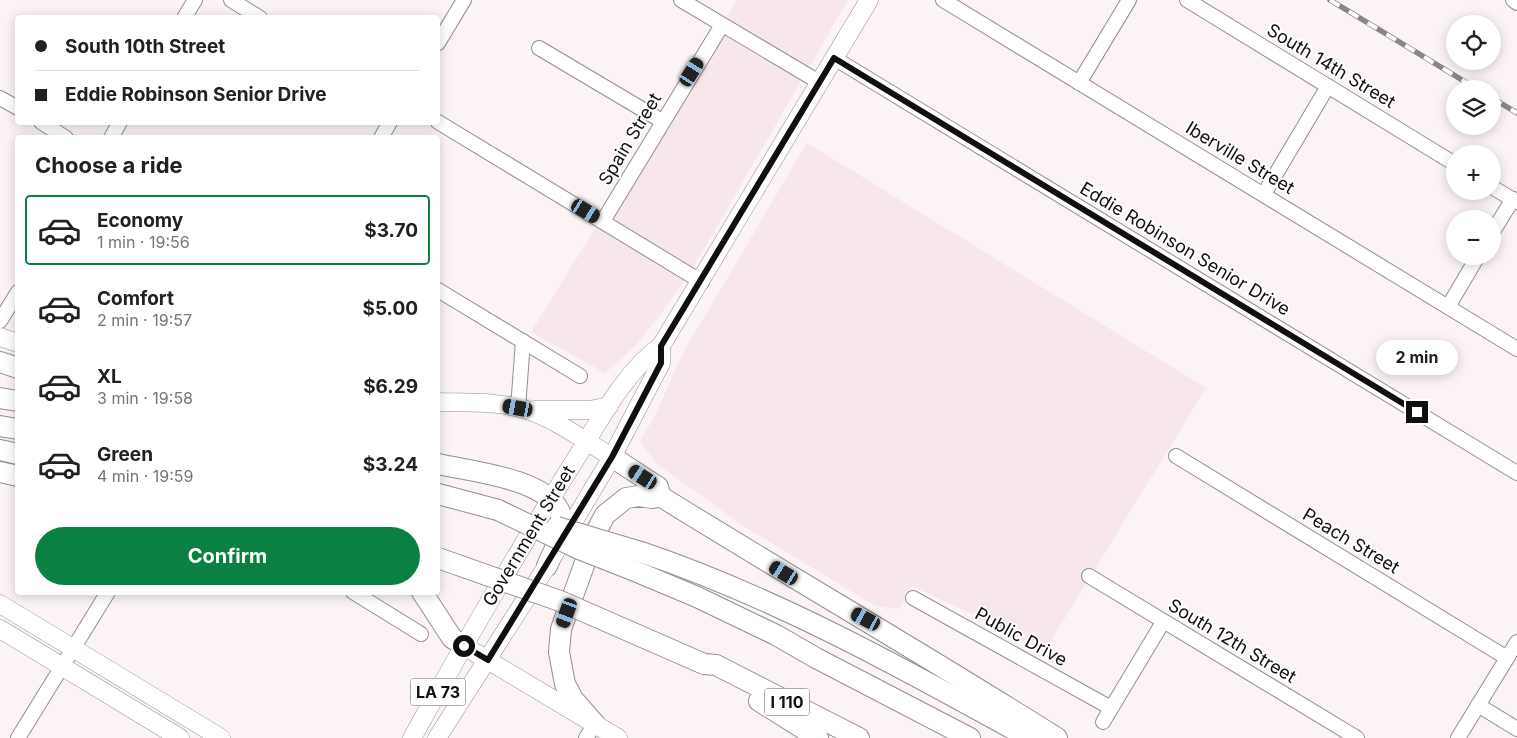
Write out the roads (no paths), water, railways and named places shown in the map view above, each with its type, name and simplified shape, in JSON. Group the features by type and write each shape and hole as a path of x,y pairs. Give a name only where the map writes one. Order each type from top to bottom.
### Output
{"highway":[{"path":"0,362 15,367"},
{"path":"0,376 15,380"},
{"path":"0,398 15,401"},
{"path":"0,426 15,428"},
{"path":"0,450 15,453"},
{"path":"612,457 658,487 660,496"},
{"path":"440,464 535,487 551,498 560,512 562,527 547,566"},
{"path":"0,472 15,475"},
{"path":"440,495 641,552 708,578 800,618 1029,738"},
{"path":"591,731 565,684 558,652 561,629 596,532 605,515 626,498 660,496 770,565 937,662 1057,738"},
{"path":"498,510 579,549 697,596 776,635 816,658 970,738"},
{"name":"I 110","path":"440,559 560,601 710,668 859,738"},
{"path":"424,595 452,638 464,646"},
{"path":"710,668 818,738"}],"main road":[{"name":"Government Street","path":"412,738 551,498 609,406 646,356 661,346 702,282 869,0"},
{"path":"0,337 15,342"},
{"name":"Government Street","path":"437,738 547,566 612,457 661,363 661,346"},
{"path":"440,402 522,409 586,410 609,406"},
{"path":"522,409 549,420 612,457"},
{"path":"0,596 28,621"},
{"path":"0,604 220,738"},
{"path":"0,629 180,738"},
{"path":"464,646 488,660 591,731 618,738"}],"street":[{"path":"186,15 195,0"},
{"path":"230,0 255,15"},
{"path":"440,40 464,0"},
{"path":"681,0 819,82"},
{"name":"Iberville Street","path":"943,0 1517,349"},
{"path":"1079,83 1129,0"},
{"name":"South 14th Street","path":"1187,0 1446,158"},
{"path":"1512,0 1517,3"},
{"name":"Spain Street","path":"603,221 722,25"},
{"path":"539,48 662,121"},
{"name":"Eddie Robinson Senior Drive","path":"834,58 1517,473"},
{"path":"1264,194 1328,86"},
{"path":"0,98 15,106"},
{"path":"440,123 702,282"},
{"path":"46,125 61,135"},
{"path":"1501,192 1515,200 1501,220"},
{"path":"1448,307 1473,265"},
{"path":"440,291 580,376"},
{"path":"0,320 15,297"},
{"path":"522,409 523,341"},
{"name":"Peach Street","path":"1176,456 1508,658"},
{"name":"South 12th Street","path":"1089,576 1357,738"},
{"path":"18,738 106,595"},
{"path":"358,595 421,634"},
{"name":"Public Drive","path":"913,598 1111,708"},
{"path":"1103,722 1163,622"},
{"path":"1458,738 1517,642"},
{"path":"1478,705 1517,729"}],"railway":[{"path":"1330,0 1462,80"},
{"path":"1501,103 1517,113"}]}
